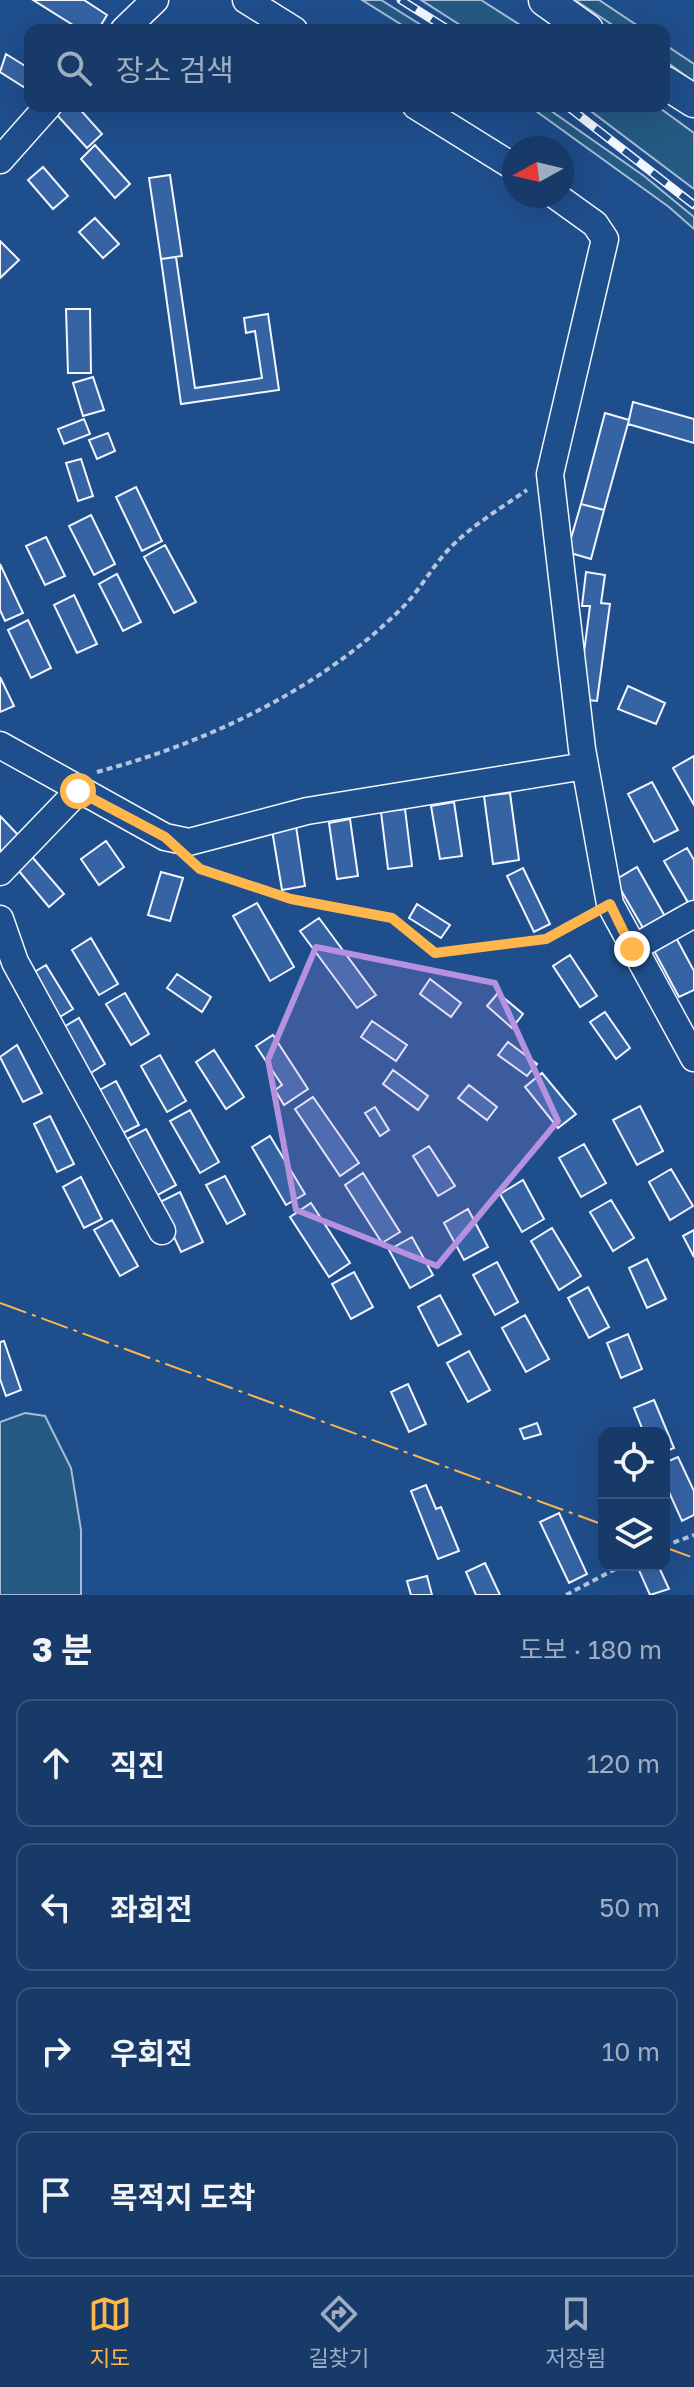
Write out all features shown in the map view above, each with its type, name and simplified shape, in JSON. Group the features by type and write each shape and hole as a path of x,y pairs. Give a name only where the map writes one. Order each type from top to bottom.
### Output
{"main road":[{"path":"545,0 579,24"},
{"path":"670,86 694,101"}],"street":[{"path":"130,24 155,0"},
{"path":"246,0 284,24"},
{"path":"0,160 43,112"},
{"path":"426,112 502,160"},
{"path":"573,208 595,224 605,239 550,474 585,766 610,904 694,1058"},
{"path":"0,745 165,837 189,842 307,811 585,766"},
{"path":"0,872 69,786"},
{"path":"632,949 694,914"},
{"path":"0,919 15,962 162,1231"}],"path":[{"path":"69,786 146,759 249,716 343,660 401,609 450,547 550,474"},
{"path":"165,837 200,869 291,899 392,918 435,953 546,939 610,904"},
{"path":"670,1544 694,1535"},
{"path":"566,1595 612,1571"}],"highlighted area":[{"path":"316,947 495,983 558,1121 437,1266 296,1210 268,1060"}],"shaded area":[{"path":"362,0 381,0 419,24 400,24"},
{"path":"421,0 481,0 519,24 459,24"},
{"path":"575,0 599,0 635,24 611,24"},
{"path":"670,48 694,64 694,82 670,64"},
{"path":"537,112 553,112 644,176 694,217 694,229 574,136"},
{"path":"592,112 665,112 694,133 694,189"},
{"path":"25,1413 45,1416 71,1468 81,1530 81,1595 0,1595 0,1422"}],"building":[{"path":"33,0 84,0 107,15 102,24 71,24"},
{"path":"6,54 24,65 24,87 0,72"},
{"path":"60,112 82,112 102,134 87,148 57,115"},
{"path":"95,145 130,184 115,198 81,159"},
{"path":"43,167 68,196 53,209 28,180"},
{"path":"170,175 182,256 161,259 149,178"},
{"path":"95,218 119,244 103,258 79,232"},
{"path":"0,241 19,260 0,278"},
{"path":"176,257 195,388 262,378 255,331 246,333 244,318 268,314 279,390 181,404 161,259"},
{"path":"66,309 90,309 91,373 68,373"},
{"path":"93,377 104,410 83,416 73,383"},
{"path":"633,402 694,419 694,443 628,424"},
{"path":"605,413 629,420 604,510 581,504"},
{"path":"84,419 90,434 64,444 58,429"},
{"path":"108,433 115,451 97,459 89,440"},
{"path":"81,459 93,496 78,501 66,463"},
{"path":"136,487 162,541 142,551 116,497"},
{"path":"581,504 604,510 591,559 567,552"},
{"path":"91,515 115,564 94,575 69,526"},
{"path":"46,537 65,576 45,585 26,546"},
{"path":"165,545 196,602 174,613 144,557"},
{"path":"0,564 23,613 5,621 0,610"},
{"path":"586,572 605,575 601,603 610,604 597,701 578,699 590,606 582,606"},
{"path":"117,574 141,622 123,631 99,584"},
{"path":"74,595 97,644 77,653 54,605"},
{"path":"28,620 51,668 31,678 8,630"},
{"path":"0,677 14,706 0,712"},
{"path":"628,686 665,703 656,724 618,709"},
{"path":"694,756 694,805 673,768"},
{"path":"652,782 678,830 654,842 628,794"},
{"path":"510,793 519,860 493,864 484,796"},
{"path":"454,802 462,856 440,859 431,806"},
{"path":"405,809 412,866 388,869 381,812"},
{"path":"0,816 21,838 4,854 0,849"},
{"path":"350,819 358,876 337,879 329,823"},
{"path":"296,826 305,886 282,890 272,830"},
{"path":"106,841 124,867 99,885 81,859"},
{"path":"687,848 694,860 694,901 689,904 664,861"},
{"path":"27,851 64,894 49,907 13,864"},
{"path":"637,867 667,920 646,933 615,880"},
{"path":"523,868 550,924 534,932 507,876"},
{"path":"161,872 183,878 170,921 148,915"},
{"path":"257,903 294,967 270,981 233,916"},
{"path":"417,904 450,925 441,938 409,918"},
{"path":"319,918 376,995 357,1008 300,931"},
{"path":"673,932 694,971 694,990 679,997 651,945"},
{"path":"91,938 118,984 99,995 72,950"},
{"path":"570,955 597,996 580,1007 553,966"},
{"path":"46,965 73,1009 58,1018 31,974"},
{"path":"177,974 211,997 202,1012 167,988"},
{"path":"430,979 461,1003 451,1017 420,994"},
{"path":"125,993 149,1034 131,1045 106,1004"},
{"path":"498,993 523,1014 512,1028 487,1006"},
{"path":"605,1012 630,1048 616,1059 590,1022"},
{"path":"79,1018 105,1064 89,1074 62,1028"},
{"path":"372,1021 407,1045 396,1061 361,1037"},
{"path":"273,1035 308,1089 284,1105 275,1090 282,1085 256,1046"},
{"path":"508,1042 537,1064 527,1076 498,1055"},
{"path":"17,1045 42,1093 23,1102 0,1057"},
{"path":"214,1050 244,1097 226,1109 196,1062"},
{"path":"160,1055 186,1101 167,1112 141,1066"},
{"path":"393,1070 428,1096 418,1110 383,1084"},
{"path":"542,1073 576,1114 558,1128 525,1087"},
{"path":"116,1081 139,1125 121,1134 98,1091"},
{"path":"469,1085 497,1107 487,1120 458,1098"},
{"path":"313,1097 359,1163 340,1176 295,1109"},
{"path":"640,1106 663,1151 637,1165 613,1120"},
{"path":"375,1107 389,1130 380,1136 365,1113"},
{"path":"190,1110 219,1162 200,1173 170,1121"},
{"path":"50,1116 74,1164 57,1172 34,1124"},
{"path":"146,1129 176,1185 156,1196 125,1140"},
{"path":"270,1136 305,1194 286,1205 252,1147"},
{"path":"584,1144 606,1183 581,1197 559,1158"},
{"path":"429,1146 455,1186 438,1196 413,1156"},
{"path":"671,1169 693,1206 670,1220 649,1182"},
{"path":"363,1173 400,1232 382,1243 345,1185"},
{"path":"225,1176 245,1214 227,1224 206,1185"},
{"path":"81,1177 102,1219 84,1228 63,1187"},
{"path":"523,1180 544,1219 522,1232 500,1194"},
{"path":"180,1192 203,1242 181,1252 158,1203"},
{"path":"611,1200 634,1238 613,1251 590,1212"},
{"path":"311,1203 350,1263 329,1277 290,1217"},
{"path":"468,1209 488,1247 464,1260 444,1223"},
{"path":"112,1220 138,1266 120,1276 94,1230"},
{"path":"552,1228 581,1276 559,1290 531,1241"},
{"path":"694,1230 694,1257 683,1236"},
{"path":"412,1237 433,1275 410,1288 389,1250"},
{"path":"647,1259 666,1299 647,1308 629,1268"},
{"path":"497,1262 518,1302 495,1315 473,1275"},
{"path":"354,1272 373,1307 351,1319 332,1284"},
{"path":"588,1287 609,1327 589,1338 568,1298"},
{"path":"440,1295 461,1334 438,1346 418,1307"},
{"path":"525,1315 549,1359 526,1372 502,1328"},
{"path":"628,1334 642,1369 621,1378 607,1343"},
{"path":"4,1341 21,1390 6,1396 0,1379 0,1342"},
{"path":"469,1351 490,1390 468,1402 447,1363"},
{"path":"408,1384 426,1424 409,1432 391,1392"},
{"path":"654,1400 665,1427 642,1427 634,1408"},
{"path":"537,1423 541,1434 524,1439 520,1429"},
{"path":"678,1457 694,1491 694,1515 682,1521 670,1494 670,1460"},
{"path":"426,1485 436,1509 441,1507 459,1551 438,1559 411,1491"},
{"path":"559,1513 587,1574 569,1583 540,1522"},
{"path":"485,1563 500,1595 476,1595 466,1572"},
{"path":"639,1571 661,1571 669,1589 650,1595"},
{"path":"427,1576 432,1595 411,1595 407,1581"}],"railway":[{"path":"401,0 439,24"},
{"path":"575,112 694,205"}],"power":[{"path":"0,1303 598,1523"},
{"path":"670,1549 694,1558"}],"route":[{"path":"78,791 165,837 200,869 291,899 392,918 435,953 546,939 610,904 632,949"}]}
